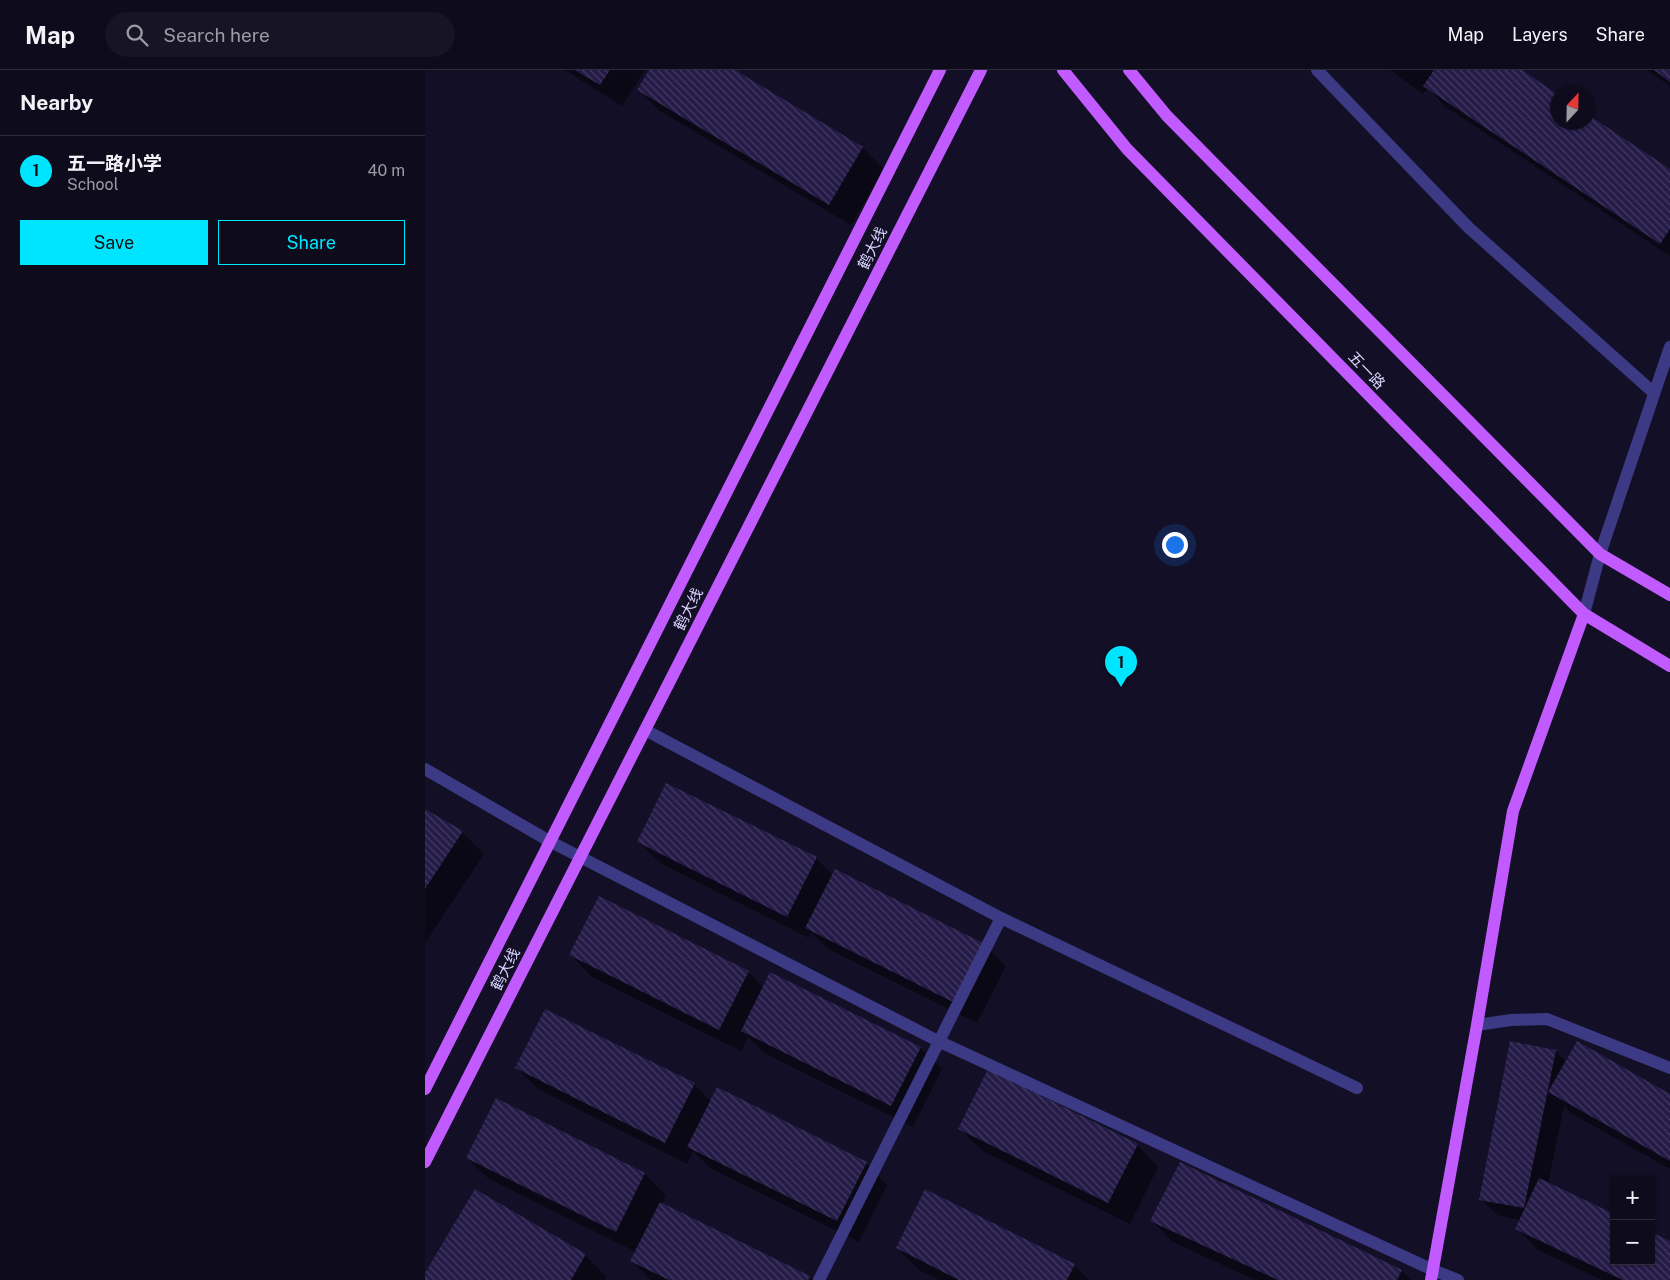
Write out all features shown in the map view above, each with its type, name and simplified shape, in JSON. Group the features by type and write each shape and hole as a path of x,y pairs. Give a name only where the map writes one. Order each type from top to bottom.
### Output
{"main road":[{"name":"鹤大线","path":"425,1089 940,70"},
{"name":"鹤大线","path":"425,1162 981,70"},
{"name":"五一路","path":"1063,70 1127,149 1584,614 1670,666"},
{"path":"1129,70 1167,116 1601,554 1670,595"},
{"path":"1432,1275 1513,811 1584,614"}],"street":[{"path":"1317,70 1469,228 1655,393"},
{"path":"1584,614 1601,554 1670,347"},
{"path":"645,730 1001,918 1357,1088"},
{"path":"425,769 551,842 939,1041 1432,1275 1458,1280"},
{"path":"819,1280 1001,918"},
{"path":"1477,1025 1511,1020 1547,1019 1670,1068"}],"building":[{"path":"575,70 610,70 600,85"},
{"path":"649,70 735,70 863,147 829,205 637,90"},
{"path":"1434,70 1522,70 1550,89 1550,130 1595,130 1595,119 1670,169 1670,229 1660,244 1423,86"},
{"path":"1654,70 1670,70 1670,82"},
{"path":"666,783 817,857 787,917 637,842"},
{"path":"425,809 463,831 425,889"},
{"path":"835,869 985,944 955,1003 805,928"},
{"path":"599,896 749,971 719,1030 569,955"},
{"path":"770,972 921,1047 891,1106 741,1031"},
{"path":"545,1009 695,1083 665,1143 515,1068"},
{"path":"1510,1041 1556,1050 1524,1208 1479,1200"},
{"path":"1577,1041 1670,1094 1670,1161 1548,1092"},
{"path":"988,1069 1138,1144 1108,1203 958,1129"},
{"path":"717,1087 867,1162 837,1221 687,1147"},
{"path":"496,1098 645,1173 616,1232 466,1158"},
{"path":"1180,1162 1402,1270 1397,1280 1278,1280 1150,1221"},
{"path":"1539,1178 1610,1212 1610,1265 1655,1265 1655,1234 1670,1241 1670,1280 1623,1280 1515,1229"},
{"path":"475,1189 586,1254 571,1280 425,1280 425,1273"},
{"path":"925,1189 1075,1264 1067,1280 959,1280 896,1248"},
{"path":"660,1202 810,1276 808,1280 669,1280 630,1261"}],"place":[{"name":"五一路小学","path":"1121,687"}]}
